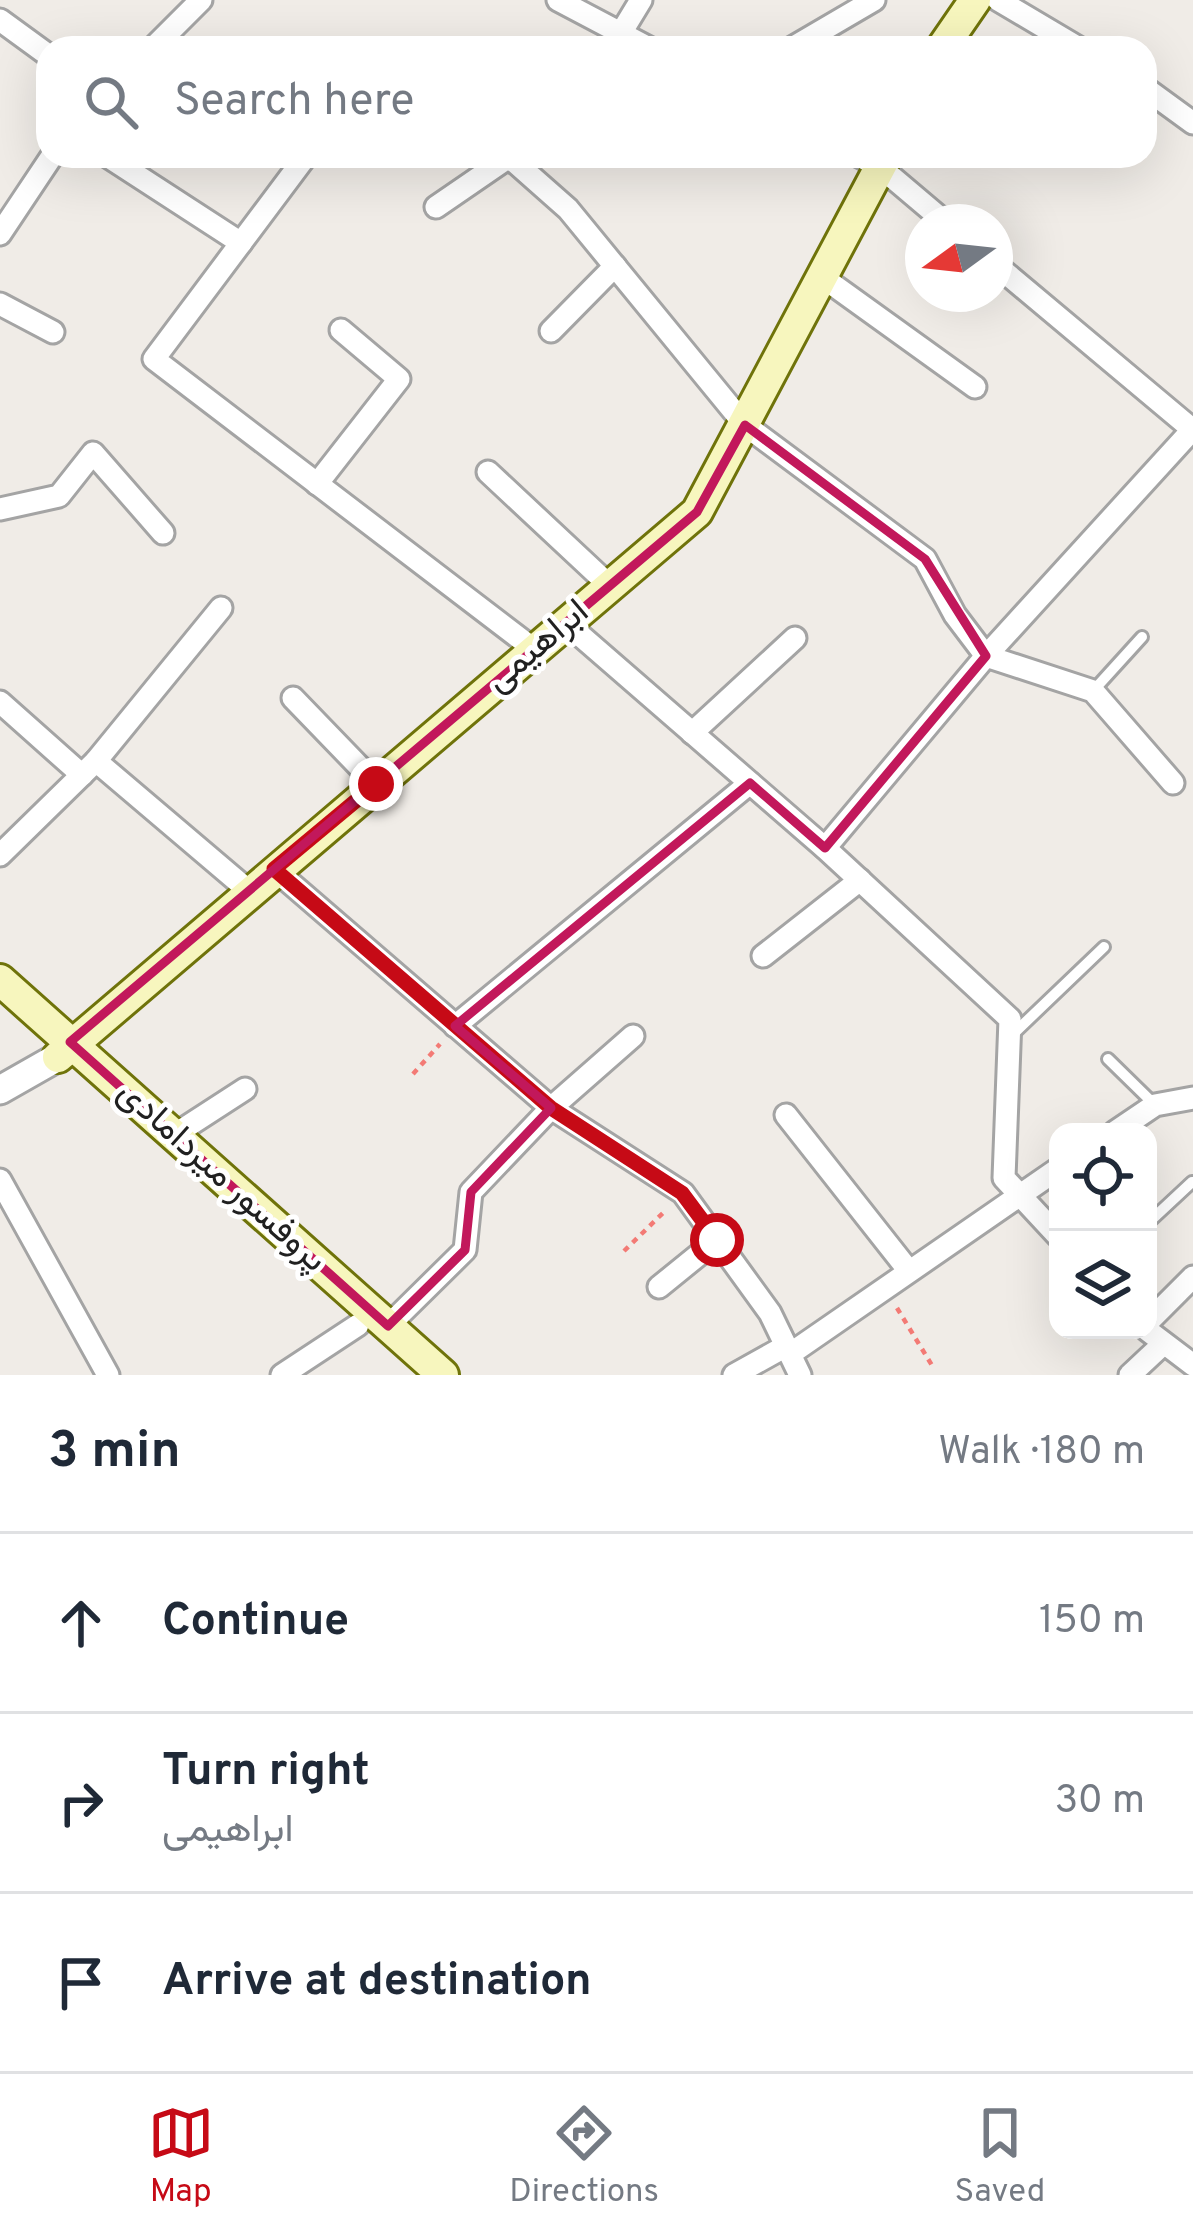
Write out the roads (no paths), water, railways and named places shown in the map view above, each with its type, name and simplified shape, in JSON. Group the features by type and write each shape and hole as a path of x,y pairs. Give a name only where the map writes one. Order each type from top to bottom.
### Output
{"main road":[{"path":"950,36 975,0"},
{"name":"ابراهیمی","path":"64,1050 698,512 826,279 872,168"},
{"name":"پروفسور میردامادی","path":"0,980 64,1050 373,1325 443,1375"},
{"name":"پروفسور میردامادی","path":"0,1005 174,1135 373,1325 414,1375"}],"street":[{"path":"165,36 201,0"},
{"path":"558,0 627,36"},
{"path":"621,33 641,0"},
{"path":"812,36 874,0"},
{"path":"998,0 1058,36"},
{"path":"0,20 36,46"},
{"path":"1157,97 1193,123"},
{"path":"0,234 7,207 41,168"},
{"path":"125,168 241,243"},
{"path":"297,168 154,359 535,650"},
{"path":"436,207 493,168"},
{"path":"521,168 568,209 746,425 925,559 955,615 986,656 1093,691 1173,783"},
{"path":"884,168 925,204"},
{"path":"551,331 615,266"},
{"path":"826,279 975,386"},
{"path":"825,848 986,656 1192,430 1013,279"},
{"path":"0,304 53,332"},
{"path":"317,484 399,379 341,330"},
{"path":"0,509 59,496 93,453 163,533"},
{"path":"488,472 610,586"},
{"path":"0,854 89,768 220,608"},
{"path":"566,623 825,848 1010,1018 1004,1178 1053,1231"},
{"path":"692,734 795,638"},
{"path":"293,698 376,784"},
{"path":"0,702 249,891"},
{"path":"455,1026 750,783"},
{"path":"274,869 551,1108 682,1193 770,1312 792,1358"},
{"path":"763,956 860,880"},
{"path":"282,1375 373,1325 465,1250 472,1192 551,1108 633,1036"},
{"path":"0,1090 64,1050"},
{"path":"174,1135 244,1089"},
{"path":"1129,1123 1155,1106 1193,1098"},
{"path":"786,1115 909,1271"},
{"path":"734,1375 792,1358 1049,1175"},
{"path":"0,1180 108,1375"},
{"path":"659,1287 717,1240"},
{"path":"1157,1325 1193,1276"},
{"path":"1157,1336 1193,1365"},
{"path":"1130,1375 1148,1339"}],"lane":[{"path":"1093,691 1142,638"},
{"path":"1009,1037 1104,947"},
{"path":"1108,1059 1155,1106"},
{"path":"1157,1215 1192,1182"}]}
